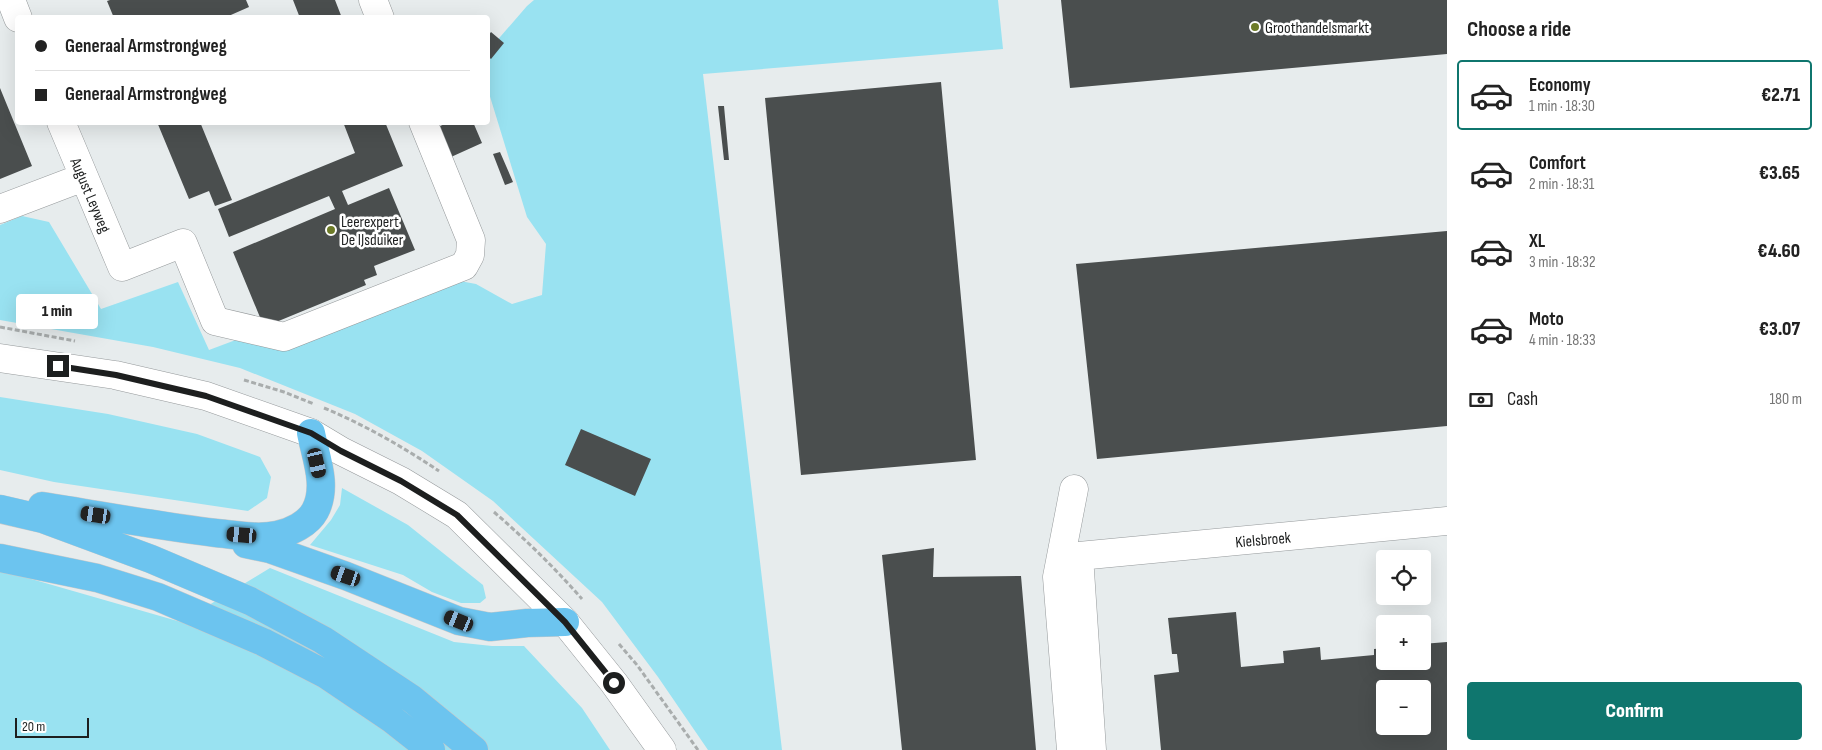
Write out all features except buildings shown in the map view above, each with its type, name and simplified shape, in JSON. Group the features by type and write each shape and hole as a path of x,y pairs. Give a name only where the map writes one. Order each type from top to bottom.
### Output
{"highway":[{"path":"0,499 193,530 255,536 277,535 300,527 315,513 322,494 321,480 311,433"},
{"path":"0,509 43,519 151,559 250,601 323,640 412,699 474,750"},
{"path":"193,530 270,549 346,576 459,621 490,627 527,623 565,622"},
{"path":"0,558 97,578 158,597 263,642 325,674 393,720 432,750"}],"street":[{"path":"11,0 17,15"},
{"path":"373,0 379,15"},
{"name":"August Leyweg","path":"62,125 122,266 183,243 215,321 284,337 464,266 470,256 471,240 424,125"},
{"path":"0,209 84,177"},
{"path":"0,358 116,375 206,396 311,433 341,451 401,481 457,515 565,622 614,683 662,750"},
{"path":"1071,750 1057,576 1074,490"},
{"name":"Kielsbroek","path":"1079,556 1447,521"},
{"path":"1057,576 1079,556"},
{"path":"1079,556 1092,750"}],"shaded area":[{"path":"534,0 998,0 1003,49 703,74 782,750 708,750 658,677 602,602 493,501 422,451 355,414 240,368 153,347 0,320 0,225 22,216 49,222 101,309 178,282 209,350 241,338 449,279 476,284 512,304 542,295 546,244 527,217 490,97 490,49"},
{"path":"0,397 108,414 197,434 260,457 271,477 267,498 248,511 54,482 0,470"},
{"path":"342,488 408,525 483,585 486,598 480,603 461,603 432,592 403,575 310,545 331,520 340,505"},
{"path":"270,568 454,642 492,646 524,646 582,708 610,750 0,750 0,570 181,622"}],"place":[{"name":"Groothandelsmarkt","path":"1255,27"},
{"name":"Leerexpert De IJsduiker","path":"331,230"}],"route":[{"path":"58,366 116,375 206,396 311,433 341,451 401,481 457,515 565,622 614,683"}]}
